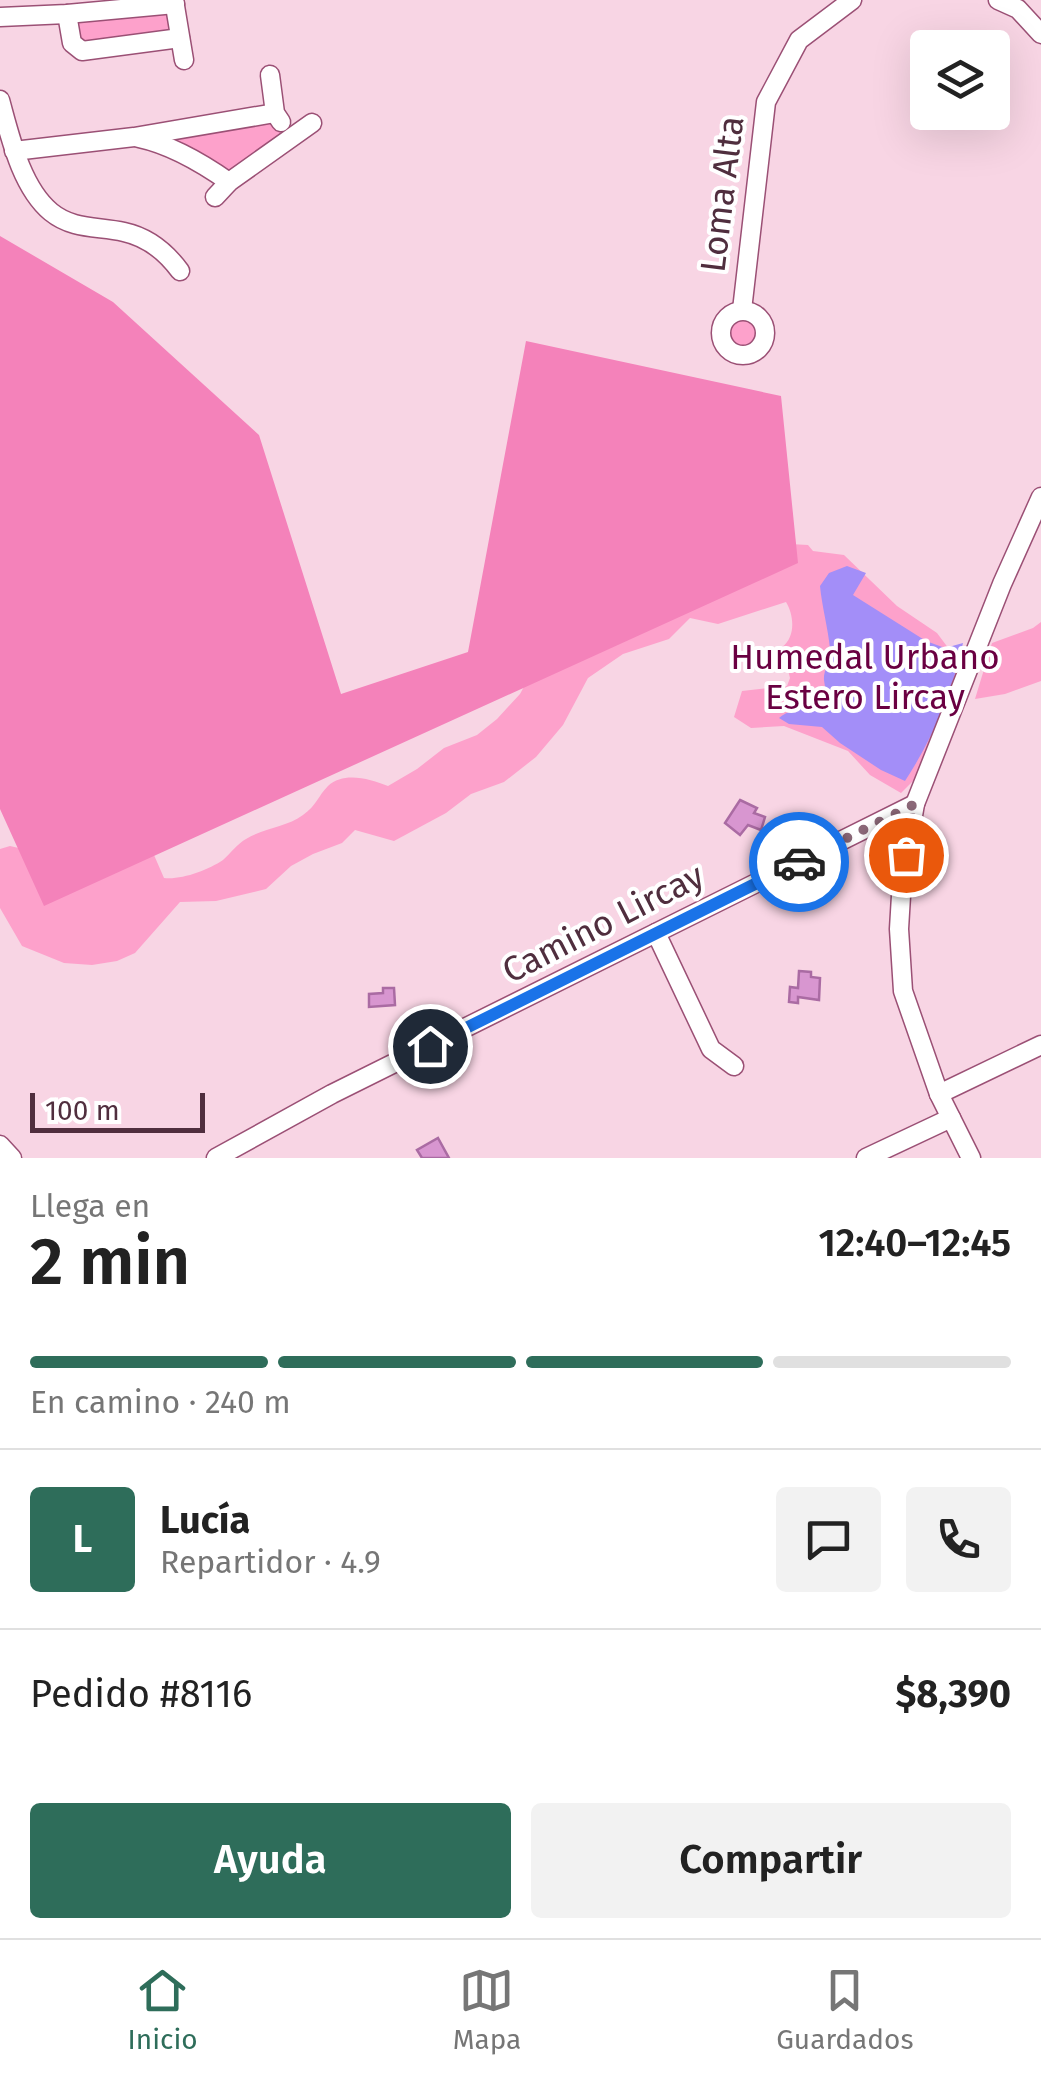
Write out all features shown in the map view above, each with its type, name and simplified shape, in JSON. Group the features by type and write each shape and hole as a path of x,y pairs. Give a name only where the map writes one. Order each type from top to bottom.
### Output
{"street":[{"name":"Loma Alta","path":"742,310 766,102 799,40 852,0"},
{"path":"998,0 1018,9 1041,34"},
{"path":"0,17 175,2 184,60"},
{"path":"67,14 72,43 82,51 180,38"},
{"path":"270,75 275,113 293,135"},
{"path":"0,100 14,151 39,199 51,212 84,228 125,232 142,238 160,249 180,271"},
{"path":"14,151 134,137 275,113"},
{"path":"215,197 312,123"},
{"path":"134,137 176,151 230,182"},
{"path":"971,1158 939,1094 903,990 902,879 915,804 1002,584 1041,497"},
{"name":"Camino Lircay","path":"216,1158 332,1094 915,804"},
{"path":"656,933 711,1049 734,1066"},
{"path":"939,1094 1041,1044"},
{"path":"866,1158 951,1118"},
{"path":"0,1145 12,1158"}],"green space":[{"path":"170,10 174,34 83,46 73,21"},
{"path":"272,121 282,134 229,173 171,138"},
{"path":"743,320 752,324 756,333 752,342 743,346 734,342 730,333 734,324"},
{"name":"Humedal Urbano Estero Lircay","path":"790,544 844,555 897,606 937,633 949,649 974,646 916,778 901,793 870,775 848,751 784,726 751,728 734,717 742,691 787,686 790,678 782,647 790,638 792,626 786,602 718,624 690,618 669,639 623,654 588,678 563,725 536,757 504,782 471,794 446,813 394,841 355,830 342,843 291,866 266,889 216,901 180,902 135,953 117,961 92,965 64,963 22,946 0,908 0,849 10,846 49,855 154,855 164,878 202,871 223,860 246,839 303,815 334,781 357,778 388,786 444,748 477,735 520,694 548,642"},
{"name":"Humedal Urbano Estero Lircay","path":"1041,622 1041,681 1005,694 975,699 992,643"}],"shaded area":[{"path":"0,236 113,302 259,435 341,694 468,652 526,341 781,396 798,563 44,906 0,809"},
{"path":"847,566 866,573 853,595 926,641 945,648 963,643 940,715 905,781 881,770 822,727 789,724 779,718 798,709 818,709 823,702 830,649 820,586 829,573"}],"building":[{"path":"740,800 765,817 761,830 748,825 740,835 725,823"},
{"path":"799,971 820,978 819,1000 798,997 798,1003 789,1002 790,987 798,988"},
{"path":"383,988 394,988 395,1005 369,1007 369,994 383,993"},
{"path":"438,1138 449,1158 422,1158 417,1150"}],"way so far":[{"path":"799,862 915,804 906,855"}],"route":[{"path":"430,1046 799,862"}]}
